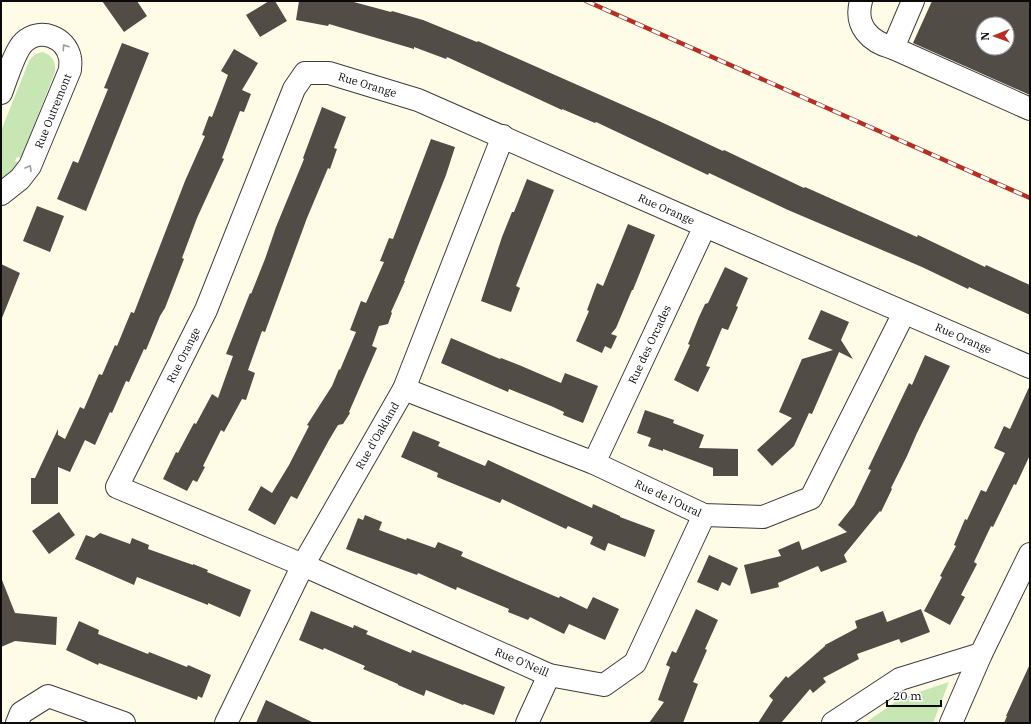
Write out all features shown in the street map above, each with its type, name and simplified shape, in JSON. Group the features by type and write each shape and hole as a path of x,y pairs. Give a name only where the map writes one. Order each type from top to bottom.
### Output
{"street":[{"path":"861,1 860,14 862,26 865,32 876,42 893,48 1030,109"},
{"path":"893,48 913,1"},
{"name":"Rue Outremont","path":"1,93 16,54 23,42 36,35 42,34 56,38 66,47 71,60 70,70 34,158 23,176 1,194"},
{"name":"Rue Orange","path":"303,565 117,487 206,310 294,89 305,73 329,73 418,100 1030,367"},
{"name":"Rue d'Oakland","path":"226,723 303,565 404,388 502,136"},
{"name":"Rue des Orcades","path":"594,463 705,226"},
{"name":"Rue de l'Oural","path":"404,388 594,463 704,515 763,518 811,498 904,313"},
{"name":"Rue O'Neill","path":"303,565 549,675 604,685 635,663 704,515"},
{"path":"951,723 1030,554"},
{"path":"834,723 900,679 982,654"},
{"path":"527,723 549,675"},
{"path":"17,723 21,713 48,696 124,723"}],"green space":[{"path":"43,52 49,55 53,60 55,72 21,158 17,157 15,161 19,163 13,171 1,180 1,131 29,61 35,55"},
{"path":"949,682 933,723 865,723 901,698"}],"building":[{"path":"102,1 137,1 147,16 124,32"},
{"path":"269,1 275,1 287,21 260,37 246,15"},
{"path":"299,1 350,1 423,20 477,42 478,41 723,151 724,150 804,188 805,187 917,237 918,235 985,267 986,265 1030,285 1030,315 969,287 968,289 922,267 788,210 709,173 708,175 596,122 595,123 562,110 447,57 446,59 414,47 414,49 329,24 328,26 296,20"},
{"path":"932,1 1030,1 1030,95 913,43"},
{"path":"122,43 149,53 86,211 57,199 73,161 78,163 108,89 104,88"},
{"path":"234,49 258,63 242,90 251,94 244,112 240,111 222,158 224,159 197,218 182,258 184,259 165,308 160,316 146,350 144,349 129,382 126,381 112,413 110,412 95,445 85,440 70,472 58,467 58,504 31,504 31,478 35,478 58,429 58,435 65,439 80,407 84,409 99,374 102,375 115,345 117,346 131,312 134,313 185,181 205,136 202,135 209,116 212,117 228,75 221,71"},
{"path":"322,107 346,117 334,148 337,149 330,169 328,168 307,218 265,332 262,331 248,370 255,373 246,400 242,399 224,432 221,430 203,466 205,467 197,482 193,480 187,491 163,479 176,452 178,453 194,423 196,424 212,394 218,398 233,356 226,354 304,159 303,158"},
{"path":"431,139 455,147 446,175 405,281 391,312 392,313 388,324 379,326 372,346 377,348 349,412 350,413 343,424 338,425 297,499 291,496 275,525 248,510 261,486 272,493 289,465 309,426 307,425 332,386 339,369 340,370 356,332 350,330 361,301 366,303 384,262 380,261 389,238 393,239"},
{"path":"527,179 554,190 516,286 520,288 511,312 481,301 502,237"},
{"path":"37,206 64,216 50,252 23,241"},
{"path":"628,224 655,235 633,290 616,328 611,334 617,336 611,349 605,346 602,353 576,341 589,311 587,310 597,283 603,286"},
{"path":"1,264 20,273 2,318 1,318"},
{"path":"725,267 748,278 728,330 722,328 706,366 710,367 698,392 674,380 690,345 688,344 699,317 705,304 708,303"},
{"path":"821,310 849,322 841,340 853,359 839,352 812,414 809,413 794,446 772,466 757,450 792,418 779,412 802,359 833,350 808,339"},
{"path":"451,338 561,383 565,373 598,386 583,423 563,415 564,412 551,406 509,389 508,392 441,363"},
{"path":"925,355 950,366 891,488 892,489 881,512 880,511 844,555 847,562 821,572 818,566 778,583 779,587 751,594 744,565 781,556 778,550 799,541 802,550 847,532 838,525 854,505 871,470 868,469 909,383 912,385"},
{"path":"1030,385 1030,455 1016,485 1014,484 993,527 991,526 974,562 977,564 961,595 965,597 950,625 924,611 956,546 954,545 965,519 967,520 981,490 986,492 1005,453 994,448 1004,426 1010,429"},
{"path":"645,410 674,420 673,423 704,435 699,448 738,449 738,476 713,476 713,468 663,449 663,451 648,446 651,438 637,433"},
{"path":"413,431 440,442 438,446 485,466 488,460 592,508 593,504 620,517 655,530 645,557 608,543 605,551 590,544 593,537 568,526 566,529 502,499 500,503 437,477 438,473 401,457"},
{"path":"59,512 75,535 49,554 32,531"},
{"path":"365,515 382,522 379,530 406,540 407,538 435,548 438,542 463,552 461,556 559,598 560,596 587,609 593,597 619,609 605,640 569,624 564,634 530,617 528,620 508,612 509,609 457,587 456,590 418,573 417,575 346,549 358,518 363,520"},
{"path":"100,533 130,544 132,538 149,545 148,549 193,564 208,570 207,572 251,590 240,617 208,603 208,605 137,577 134,585 75,559 86,535 94,538"},
{"path":"709,555 738,568 730,586 722,582 718,591 697,582"},
{"path":"1,580 15,613 57,617 56,645 15,641 1,647"},
{"path":"696,609 718,620 705,649 707,650 693,682 698,684 683,723 649,723 664,702 658,700 670,667 666,665 672,651 676,653"},
{"path":"921,609 930,632 901,643 899,639 857,654 859,659 823,678 826,682 813,693 810,689 781,723 758,723 773,700 769,696 786,676 788,678 825,645 857,628 855,621 883,611 887,622"},
{"path":"311,611 353,628 354,625 368,631 366,634 411,653 412,650 505,687 494,715 464,704 463,705 426,690 424,696 363,669 365,666 324,648 323,650 299,640"},
{"path":"79,621 99,630 98,634 148,654 149,652 187,667 188,665 211,675 202,698 198,696 197,700 99,663 98,665 66,650"},
{"path":"1030,664 1030,723 1004,723 1006,716"},
{"path":"266,700 314,723 256,723"}],"railway":[{"path":"586,1 1030,198"}]}
